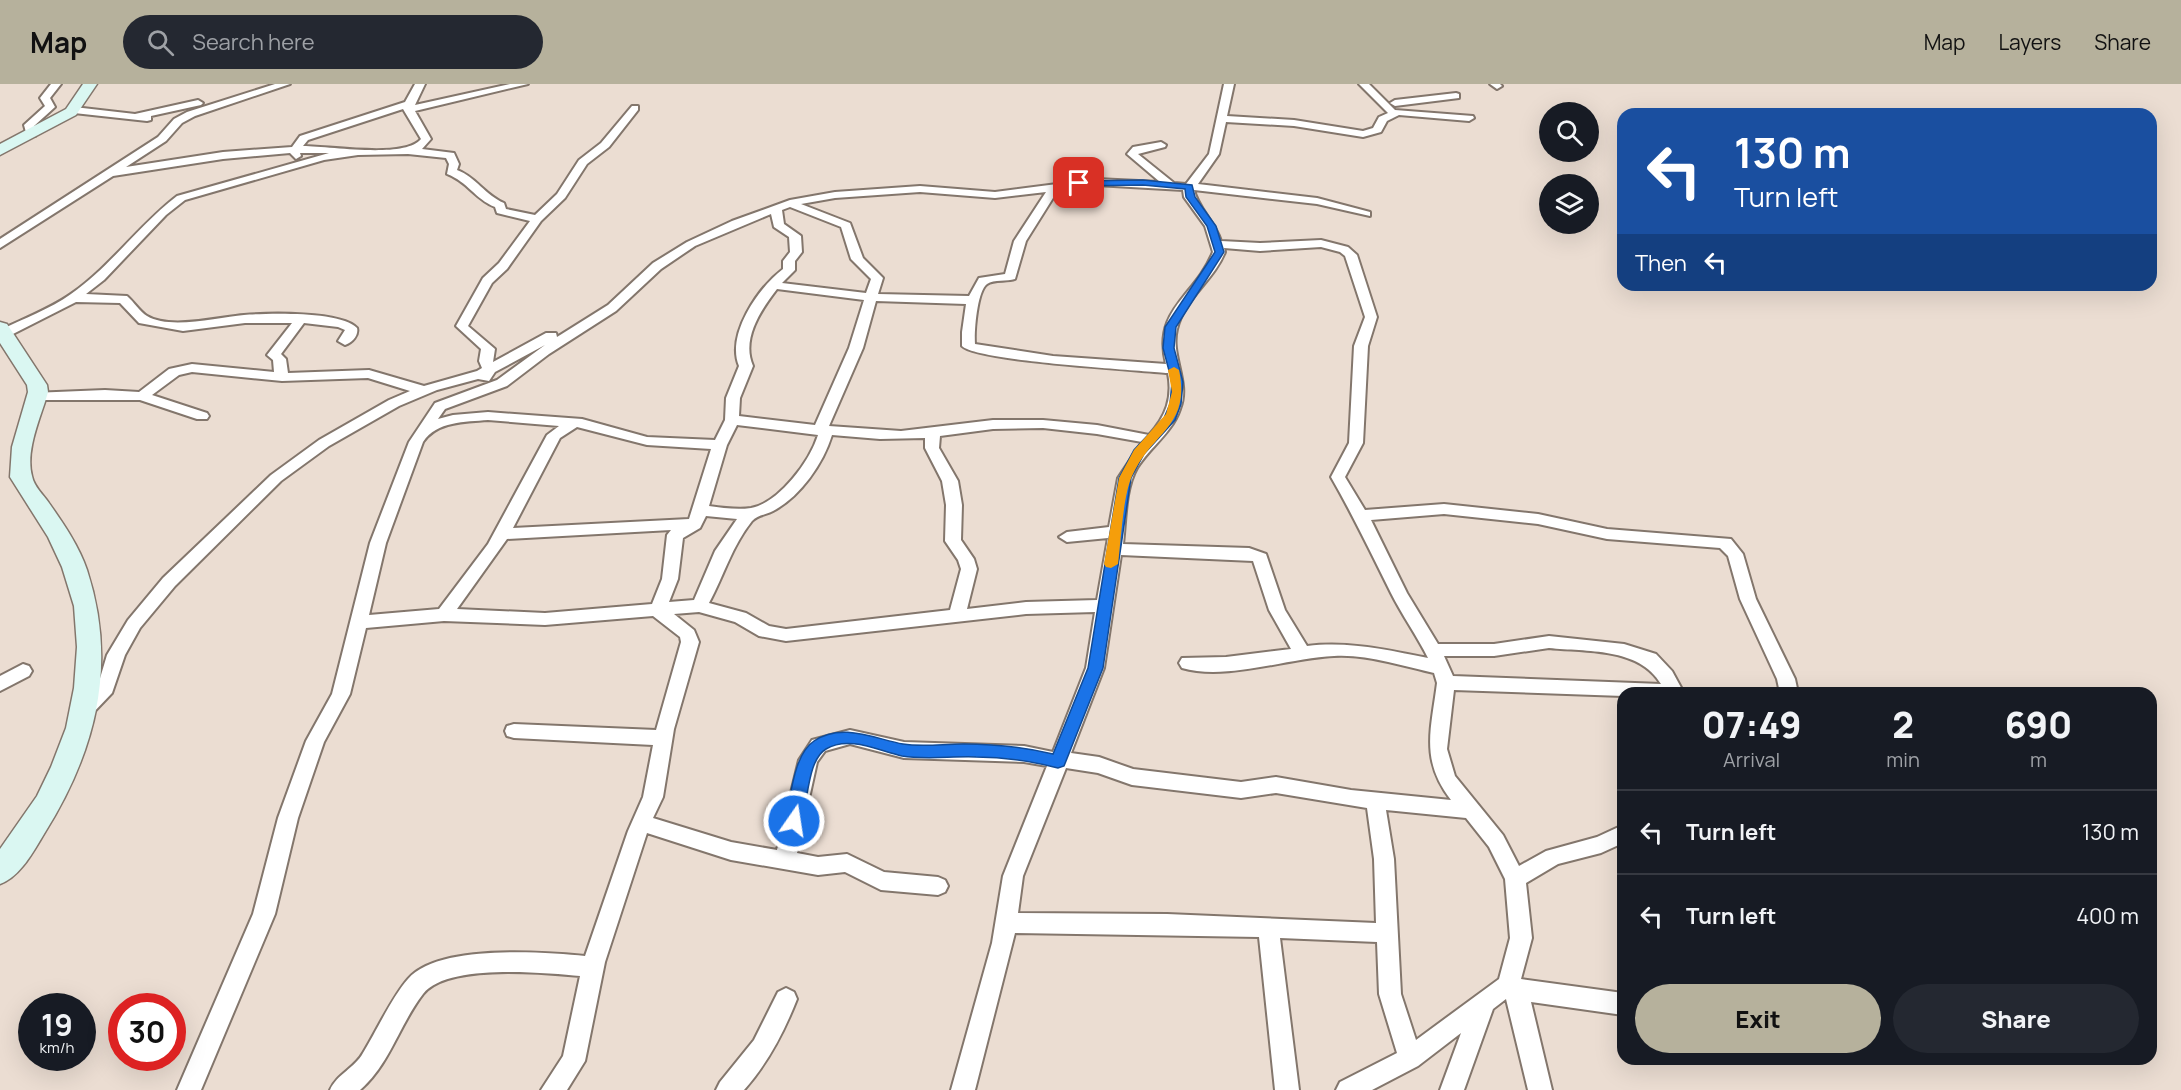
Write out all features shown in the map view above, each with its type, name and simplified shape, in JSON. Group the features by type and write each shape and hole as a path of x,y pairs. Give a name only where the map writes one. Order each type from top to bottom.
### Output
{"street":[{"path":"31,134 29,125 50,107 45,98 57,84"},
{"path":"0,150 74,110 90,84"},
{"path":"138,116 285,84"},
{"path":"109,173 211,157 294,151 384,153 422,146 426,139 415,125 409,107 420,84"},
{"path":"286,168 297,162 294,151 301,140 315,133 409,107 523,84"},
{"path":"963,1090 1006,923 1017,862 1027,843 1095,668 1125,478 1139,452 1169,420 1176,404 1178,392 1168,348 1170,327 1216,262 1220,252 1211,226 1190,197 1189,186 1211,159 1229,84"},
{"path":"1364,84 1393,114"},
{"path":"0,244 162,139 172,127 191,114 254,92"},
{"path":"1385,104 1456,96"},
{"path":"490,370 486,361 488,349 478,338 466,333 462,326 480,290 502,266 537,219 561,196 586,159 606,145 635,108"},
{"path":"74,110 138,116 172,127"},
{"path":"1222,119 1294,123 1363,134 1377,130 1383,119 1393,114 1425,113 1469,118"},
{"path":"1161,146 1137,149 1132,154 1170,185"},
{"path":"402,151 450,155 454,164 451,172 471,181 486,197 500,205 501,211 537,219"},
{"path":"1,869 61,782 85,710 90,622 86,599 74,565 21,476 23,449 37,396 34,376 3,336 74,298 100,277 162,213 181,198 286,168 356,152"},
{"path":"189,1090 264,914 288,818 315,741 341,694 361,622 379,539 423,429 443,403 502,383 578,329 612,308 657,266 691,244 783,206 831,196 920,189 995,195 1106,182 1189,186 1317,201 1366,213"},
{"path":"1054,188 1020,241 1011,276 1006,279 984,281 976,289 967,342 972,349 1053,360 1173,369"},
{"path":"657,609 670,579 675,535 697,518 720,445 732,420 733,398 746,366 741,352 746,334 764,298 782,274 788,270 789,261 796,251 794,233 776,221 783,206"},
{"path":"502,534 749,514 770,507 809,468 823,447 822,432 873,296 877,278 856,258 846,225 783,206"},
{"path":"1217,244 1259,247 1304,243 1338,248 1351,255 1371,317 1361,346 1356,443 1353,454 1339,470 1338,477 1400,595 1433,650 1444,675 1438,739 1439,758 1446,779 1496,841 1515,879 1521,938 1512,988 1540,1090"},
{"path":"775,285 873,296 974,300"},
{"path":"74,298 123,299 144,320 183,327 245,319 301,319 348,324 352,332 345,341"},
{"path":"282,377 279,359 274,356 301,319"},
{"path":"85,710 106,688 116,655 135,624 169,582 230,520 301,458 394,403 425,390 472,378 540,341 578,329"},
{"path":"142,396 174,372 184,368 282,377 369,374 403,386 425,390"},
{"path":"470,394 490,370"},
{"path":"37,396 105,394 142,396 202,416"},
{"path":"423,429 453,419 481,416 592,425 647,441 720,445"},
{"path":"732,420 822,432 903,435 1005,424 1064,424 1092,426 1151,440"},
{"path":"444,615 502,534 554,435 573,423"},
{"path":"933,433 932,448 950,482 954,504 953,541 966,559 969,569 957,615"},
{"path":"1360,516 1444,509 1538,519 1607,534 1725,543 1735,554 1748,598 1788,687"},
{"path":"699,606 712,582 723,551 749,514"},
{"path":"1067,537 1116,532"},
{"path":"1113,549 1248,554 1260,558 1277,610 1302,652"},
{"path":"361,622 444,615 545,620 699,606 711,607 740,617 765,632 786,635 1026,608 1105,606"},
{"path":"553,1090 573,1062 593,968 642,823 654,797 663,738 690,642 688,634 657,609"},
{"path":"1433,650 1494,650 1550,642 1624,650 1650,659 1666,676 1672,687"},
{"path":"1188,663 1226,664 1302,652 1352,650 1444,675 1617,688"},
{"path":"0,684 23,671"},
{"path":"514,731 663,738"},
{"path":"785,860 808,760 819,745 850,737 904,750 1024,754 1099,765 1132,777 1241,790 1276,785 1470,810"},
{"path":"1375,799 1384,859 1390,994 1410,1058"},
{"path":"642,823 731,850 818,866 847,863 881,881 938,886"},
{"path":"1515,879 1553,857 1601,844 1617,836"},
{"path":"1006,923 1268,927 1388,933"},
{"path":"1268,927 1287,1090"},
{"path":"342,1090 367,1069 416,985 425,978 446,969 489,964 550,963 593,968"},
{"path":"1348,1090 1410,1058 1483,1004 1499,989 1512,988 1617,1003"},
{"path":"728,1090 756,1060 773,1031 786,999"},
{"path":"1452,1090 1483,1004"}],"slow traffic":[{"path":"1111,564 1121,491 1125,478 1139,452 1172,415 1178,392 1174,370"}],"route":[{"path":"794,821 808,760 813,750 819,745 835,740 850,737 862,738 904,750 978,750 1041,756 1058,761 1059,759 1095,668 1102,640 1107,588 1121,491 1125,478 1139,452 1169,420 1176,404 1177,382 1168,348 1170,327 1187,299 1216,262 1220,252 1211,226 1190,197 1189,187 1143,182 1079,183"}]}
